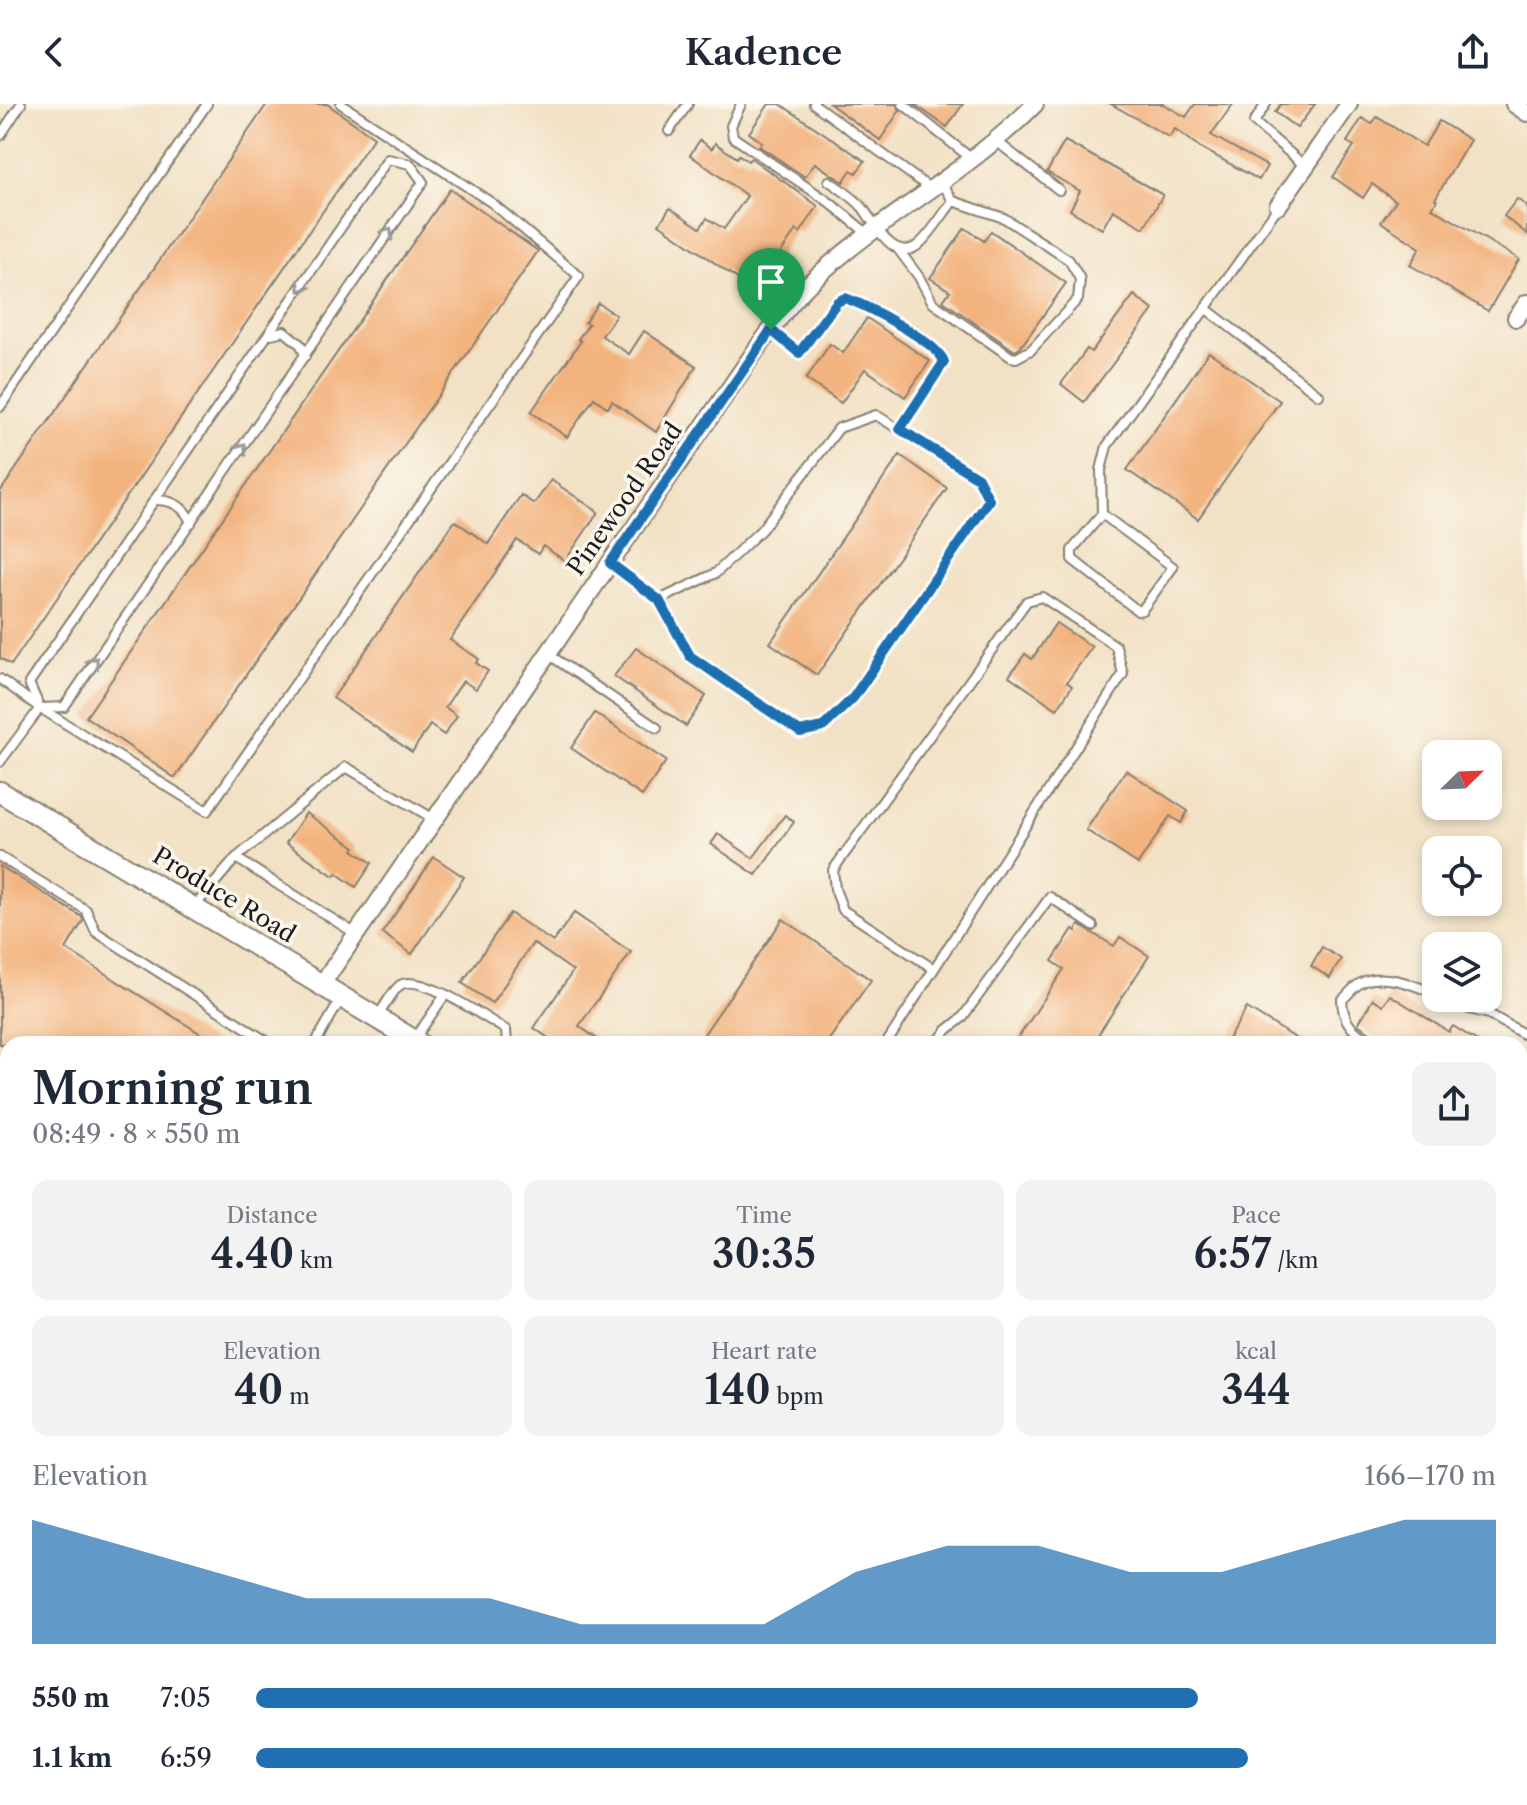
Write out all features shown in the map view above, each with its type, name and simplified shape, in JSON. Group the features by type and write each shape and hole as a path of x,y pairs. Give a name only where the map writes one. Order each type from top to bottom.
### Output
{"street":[{"name":"Pinewood Road","path":"322,984 771,330 812,280 972,160 1035,104"},
{"path":"1278,206 1349,104"},
{"path":"1514,104 1527,113"},
{"path":"1516,318 1527,303"},
{"name":"Produce Road","path":"0,792 407,1036"}],"lane":[{"path":"0,136 21,104"},
{"path":"0,407 207,104"},
{"path":"0,679 40,708 207,811 579,276 492,203 341,104"},
{"path":"669,131 688,104"},
{"path":"741,104 731,126 733,137 898,249 933,303 1011,357 1016,358 1031,350 1078,299 1080,279 1069,260 1004,218 953,201 937,186 814,104"},
{"path":"903,104 972,160"},
{"path":"1266,104 1254,122 1305,166"},
{"path":"996,141 1059,190"},
{"path":"410,164 417,154"},
{"path":"388,159 410,164 423,182 305,356 64,707 40,708 29,683 388,159"},
{"path":"829,181 863,208 872,232"},
{"path":"898,249 907,250 917,245 953,201"},
{"path":"1102,514 1173,567 1142,610 1138,611 1072,559 1072,550 1102,514 1101,470 1107,446 1278,206"},
{"path":"771,330 799,353 837,302 845,298 905,328 942,355 944,362 900,429"},
{"path":"1205,308 1319,395"},
{"path":"270,334 284,331 301,345 305,356"},
{"path":"610,563 659,600 690,656 800,732 823,727 853,698 989,500 978,478 876,415 839,428 761,530 716,573 659,600"},
{"path":"155,500 170,500 187,512 191,523"},
{"path":"891,1036 1123,674 1116,646 1042,597 1027,601 833,870 835,889 843,910 934,969"},
{"path":"547,654 657,728"},
{"path":"0,762 40,708"},
{"path":"193,907 236,858 346,767 435,820"},
{"path":"0,857 86,910 96,932 258,1036"},
{"path":"236,858 356,934"},
{"path":"942,1036 962,1018 1050,897 1093,926"},
{"path":"1360,1036 1343,1017 1342,1000 1361,982 1382,979 1422,989"},
{"path":"377,1018 399,986 408,982 427,985 506,1030 506,1036"},
{"path":"421,1036 445,995"},
{"path":"320,1036 342,996"},
{"path":"1481,1012 1527,1036"}],"building":[{"path":"267,104 327,104 374,137 11,665 0,658 0,492"},
{"path":"769,104 780,104 865,161 856,173 851,170 843,182 815,163 805,177 759,146 762,142 749,133"},
{"path":"830,104 896,104 900,110 880,140"},
{"path":"914,104 963,104 947,127"},
{"path":"1111,104 1163,104 1186,117 1195,104 1233,104 1211,135 1267,166 1259,180 1201,148 1175,129 1169,137"},
{"path":"1281,104 1315,104 1297,128 1275,112"},
{"path":"1377,117 1424,146 1439,121 1470,140 1432,208 1519,259 1488,311 1410,265 1420,248 1381,222 1396,201 1372,184 1363,198 1333,177 1354,146 1347,142 1362,118 1372,124"},
{"path":"700,140 712,149 715,143 737,158 739,155 748,161 751,158 818,206 800,233 796,230 755,291 659,224 670,208 700,228 707,218 724,229 747,196 690,155"},
{"path":"1065,141 1163,195 1144,228 1113,210 1102,229 1070,210 1080,191 1047,172"},
{"path":"450,189 538,251 175,778 86,717"},
{"path":"1517,199 1527,206 1527,234 1504,216"},
{"path":"965,228 984,241 991,231 1066,283 1015,351 943,301 950,291 930,278"},
{"path":"1134,295 1153,310 1084,402 1061,384 1087,349 1091,352"},
{"path":"598,303 616,315 602,336 629,354 644,331 696,366 656,432 612,401 608,408 594,398 567,437 531,412 581,341 578,339 589,324 585,322"},
{"path":"867,318 930,361 905,397 865,369 841,403 806,379 830,344 843,353"},
{"path":"1209,352 1280,401 1198,519 1127,470"},
{"path":"900,455 947,488 817,675 770,643"},
{"path":"551,480 598,512 565,561 543,546 538,554 517,540 450,640 479,659 476,663 488,671 476,689 463,681 445,707 457,716 444,735 430,725 412,752 333,698 455,521 488,544 521,495 534,504"},
{"path":"1056,623 1092,647 1067,682 1072,686 1057,709 1009,676 1025,654 1032,659"},
{"path":"636,648 706,696 686,726 614,676"},
{"path":"595,713 666,761 642,796 571,748"},
{"path":"1126,770 1188,811 1181,823 1170,816 1138,864 1086,830"},
{"path":"306,813 355,847 353,850 372,863 356,887 286,843"},
{"path":"785,815 794,822 756,875 711,844 718,834 753,858"},
{"path":"434,857 464,877 412,954 382,933"},
{"path":"0,866 82,917 83,921 66,949 204,1036 0,1036"},
{"path":"510,913 553,942 574,913 631,952 579,1026 593,1036 546,1036 534,1028 573,971 533,943 492,1003 462,983"},
{"path":"783,919 871,980 832,1036 703,1036"},
{"path":"1079,925 1114,946 1120,937 1149,956 1097,1036 1019,1036 1064,969 1052,961 1073,929 1076,931"},
{"path":"1322,947 1341,959 1330,978 1311,966"},
{"path":"1390,995 1449,1032 1453,1026 1469,1036 1373,1036 1358,1024 1373,999 1383,1005"},
{"path":"1247,1008 1292,1036 1230,1036"}],"route":[{"path":"845,298 905,328 942,355 944,362 900,429 978,478 989,500 853,698 823,727 800,732 690,656 659,600 610,563 771,330 799,353 837,302 845,298"}]}
